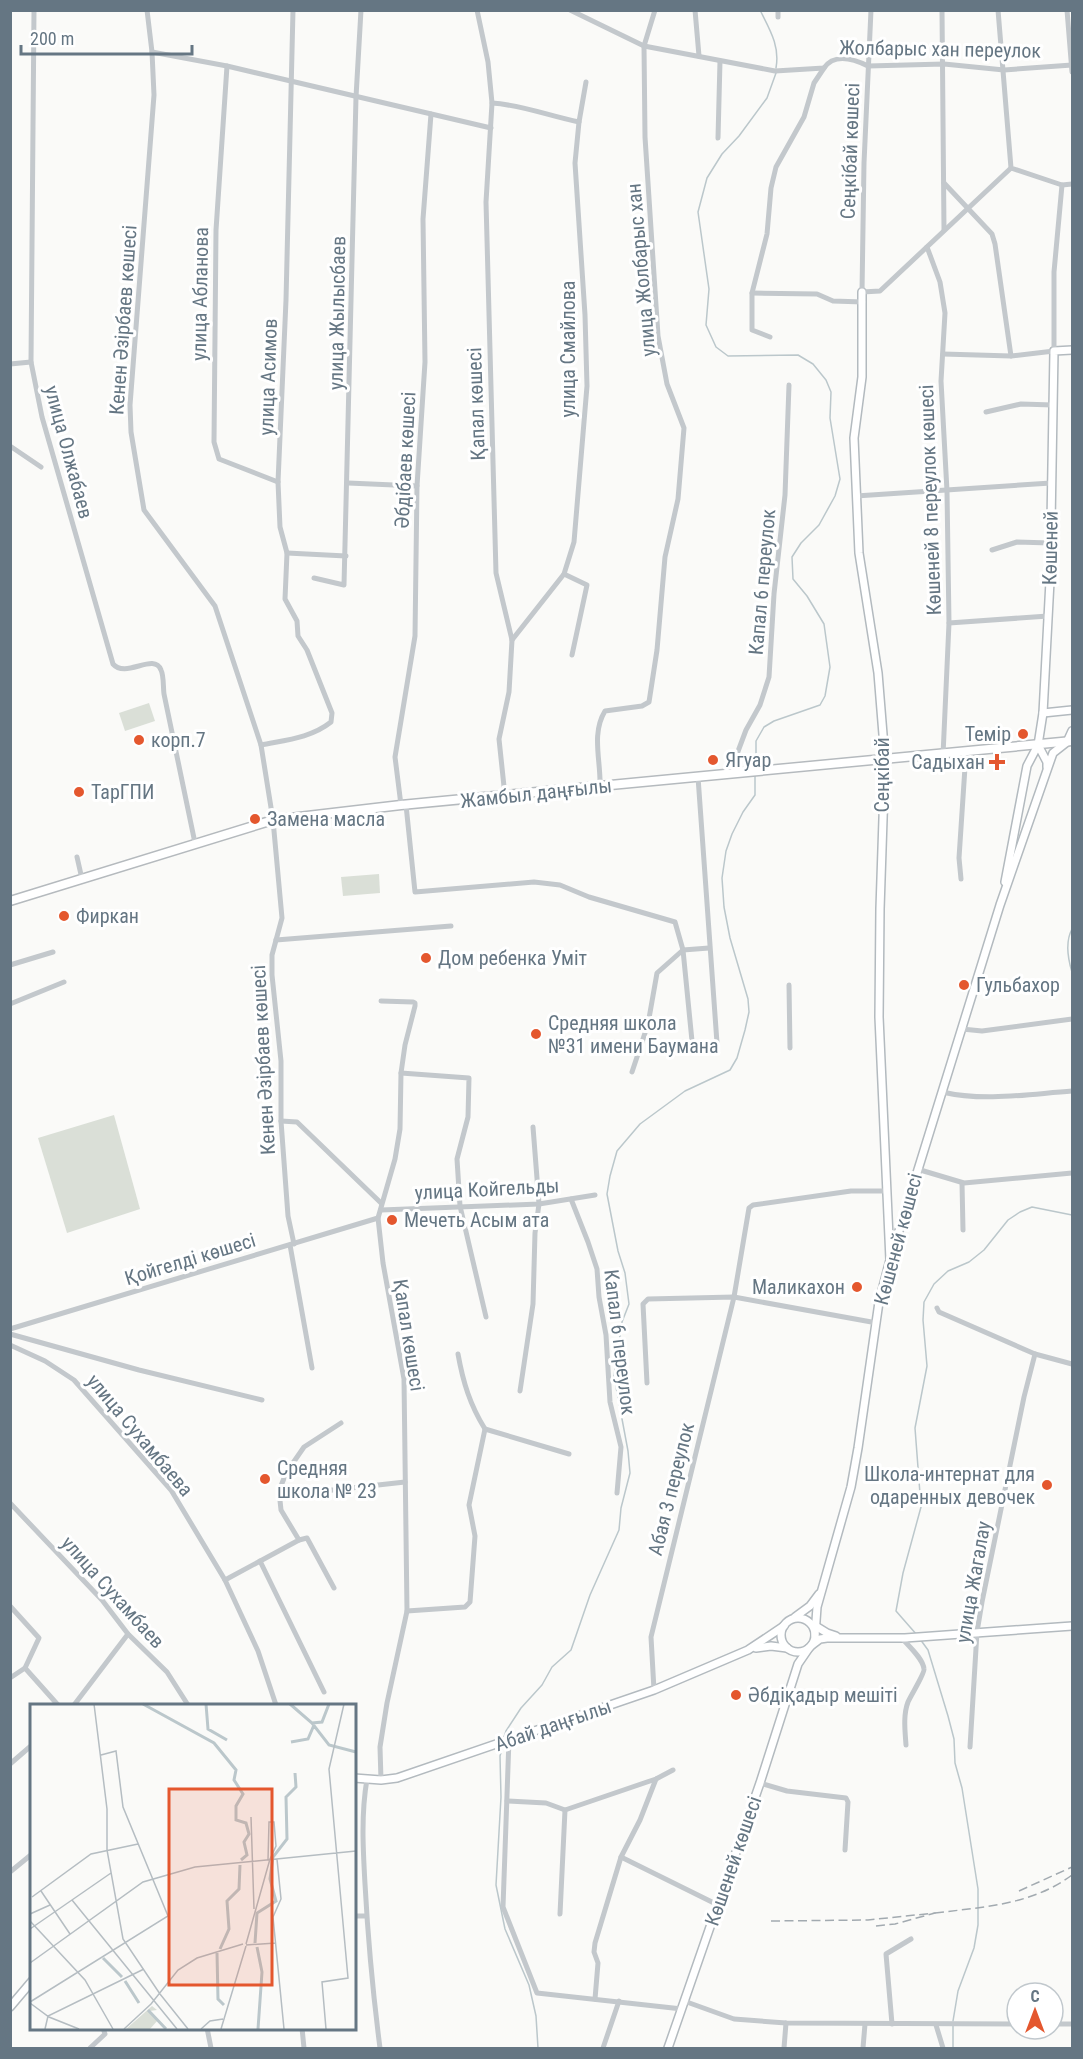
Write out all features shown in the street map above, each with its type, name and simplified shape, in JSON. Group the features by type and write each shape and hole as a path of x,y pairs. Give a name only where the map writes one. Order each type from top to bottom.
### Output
{"main road":[{"name":"Сеңкібай","path":"862,292 862,378 854,438 859,553 878,672 885,759 879,1017 890,1260"},
{"path":"1053,351 1072,350"},
{"name":"Көшеней","path":"1038,745 1043,713 1048,616 1053,351"},
{"path":"1043,713 1072,710"},
{"name":"Көшеней көшесі","path":"824,1580 851,1487 879,1302 890,1260 1000,905 1053,753 1070,742 1072,730"},
{"name":"Жамбыл даңғылы","path":"10,901 273,820 404,805 1070,742"},
{"path":"1038,745 1047,762 1047,769"},
{"name":"Көшеней көшесі","path":"1000,905 1027,766 1038,745"},
{"path":"748,1650 810,1606 818,1595 824,1580"},
{"path":"811,1646 815,1635 813,1624 824,1580"},
{"path":"792,1619 804,1619 827,1633 844,1637"},
{"path":"784,1626 783,1641 796,1661 796,1672"},
{"path":"748,1650 771,1646 800,1652 820,1639 844,1637 903,1638 1072,1626"},
{"name":"Көшеней көшесі","path":"668,2049 796,1672 801,1659 811,1646"},
{"name":"Абай даңғылы","path":"356,1778 381,1780 397,1778 654,1690 748,1650"},
{"path":"10,2007 30,1983"}],"street":[{"name":"улица Олжабаев","path":"34,10 31,362 42,417 113,664 117,669 123,670 153,663 162,670 164,694 195,843"},
{"name":"Кенен Әзірбаев көшесі","path":"147,10 154,95 130,405 131,432 144,510 215,606 261,745 273,820 282,918 272,955 272,975 281,1061 281,1121 288,1216 312,1368"},
{"name":"улица Асимов","path":"261,745 301,737 322,729 331,722 332,713 307,650 298,636 297,621 285,599 287,553 280,527 278,482 286,300 294,10"},
{"name":"улица Жылысбаев","path":"314,579 344,585 356,97 361,10"},
{"name":"Қапал көшесі","path":"477,10 488,62 492,103 486,202 496,573 512,640 509,692 500,739 505,796"},
{"name":"улица Жолбарыс хан","path":"600,786 597,731 598,722 604,711 642,706 649,702 657,650 665,557 678,499 684,428 668,384 658,336 645,138 644,46 655,10"},
{"path":"695,10 699,56"},
{"name":"Сеңкібай көшесі","path":"862,292 864,163 871,10"},
{"path":"942,10 944,230"},
{"path":"998,10 1011,168"},
{"path":"1067,10 1072,72"},
{"name":"Жолбарыс хан переулок","path":"570,11 644,46 775,70 824,68 834,59 843,58 858,60 868,66 944,64 1004,70 1072,65"},
{"path":"152,52 227,66 490,128"},
{"path":"718,138 720,61"},
{"name":"улица Абланова","path":"227,66 216,230 214,442 219,459 278,482"},
{"path":"770,337 752,330 752,293 766,234 771,188 776,167 804,117 814,83 824,68"},
{"name":"улица Смайлова","path":"512,640 564,574 574,543 587,386 585,315 575,163 586,82"},
{"path":"492,103 515,105 552,117 579,122"},
{"name":"Әбдібаев көшесі","path":"431,114 423,219 425,362 417,486 415,636 394,757 404,805 415,892 513,883 534,882 560,885 589,897 675,922 683,950"},
{"path":"1011,168 1062,185 1072,184"},
{"path":"862,292 880,291 1011,168"},
{"path":"944,183 992,234 1011,356"},
{"path":"943,354 1011,356 1053,351 1054,272 1062,185"},
{"name":"Көшеней 8 переулок көшесі","path":"927,247 940,282 945,313 940,381 947,491 949,623 943,755"},
{"path":"752,293 818,294 833,301 862,302"},
{"path":"10,364 31,362"},
{"name":"Капал 6 переулок","path":"735,774 738,754 746,730 760,705 769,677 774,594 785,495 789,385"},
{"path":"986,412 1021,404 1053,405"},
{"path":"10,446 41,467"},
{"path":"348,483 417,486"},
{"path":"856,496 1051,483"},
{"path":"992,550 1017,542 1050,543"},
{"path":"287,553 346,556"},
{"path":"564,574 587,585 572,655"},
{"path":"949,623 1048,616"},
{"path":"961,879 959,858 966,753"},
{"path":"683,950 692,1041 694,1046 703,1049 713,1048 717,1043 698,777"},
{"path":"77,857 82,879"},
{"path":"276,940 451,926"},
{"path":"632,1072 648,1024 657,973 683,950 710,948"},
{"path":"10,965 53,952"},
{"path":"10,1004 64,982"},
{"path":"789,985 790,1048"},
{"name":"Қапал көшесі","path":"381,1001 415,1003 401,1073 400,1129 395,1159 378,1218 382,1263 404,1379 407,1611 380,1747 381,1780"},
{"path":"962,1029 982,1031 1072,1019"},
{"path":"401,1073 469,1078 468,1117 457,1158 460,1206 486,1317"},
{"path":"942,1092 963,1097 1037,1095 1072,1091"},
{"path":"281,1121 297,1122 381,1206"},
{"path":"520,1391 533,1304 535,1233 539,1204 533,1127"},
{"path":"917,1169 962,1183 1072,1173"},
{"path":"962,1183 963,1230"},
{"name":"Абая 3 переулок","path":"654,1690 651,1637 734,1297 749,1208 753,1205 851,1191 886,1191"},
{"name":"улица Койгельды","path":"381,1206 539,1204 595,1195"},
{"name":"Капал 6 переулок","path":"571,1199 597,1269 606,1335 610,1402 621,1447 617,1493"},
{"name":"Қойгелді көшесі","path":"10,1329 378,1218"},
{"path":"647,1383 643,1327 645,1301 734,1297 877,1323"},
{"path":"937,1308 939,1312 1035,1354 1072,1364"},
{"path":"10,1334 139,1370 262,1400"},
{"name":"улица Сухамбаева","path":"10,1345 45,1361 74,1380 171,1490 225,1580 258,1651 276,1704"},
{"path":"458,1354 465,1389 475,1414 485,1429 569,1454"},
{"name":"улица Жагалау","path":"970,1747 977,1632 1017,1430 1035,1354"},
{"path":"299,1540 281,1510 279,1491 286,1473 304,1447 341,1423"},
{"path":"407,1611 465,1607 470,1602 475,1536 469,1505 485,1429"},
{"path":"324,1491 405,1482"},
{"name":"улица Сухамбаев","path":"10,1503 96,1593 128,1634 167,1672 187,1704"},
{"path":"225,1580 299,1540 307,1538 333,1588"},
{"path":"260,1561 324,1692"},
{"path":"10,1678 26,1668 39,1638 11,1607"},
{"path":"75,1704 128,1634"},
{"path":"903,1638 922,1662 924,1669 924,1675 914,1687 905,1709 906,1745"},
{"path":"26,1668 57,1704"},
{"path":"509,1739 503,1907 537,1993 683,2005 734,2019 786,2024 1005,2024"},
{"path":"10,1764 30,1747"},
{"path":"507,1802 546,1803 565,1810 656,1779 673,1770"},
{"path":"367,1779 362,1850 366,1916 380,2049"},
{"path":"595,1999 598,1963 594,1952 595,1943 621,1857 640,1820 656,1779"},
{"path":"760,1783 787,1791 846,1798 848,1802 845,1850"},
{"path":"560,1914 565,1810"},
{"path":"10,1872 30,1856"},
{"path":"621,1857 718,1905"},
{"path":"356,1916 366,1916"},
{"path":"892,2024 886,1954 911,1939"},
{"path":"603,2049 619,2001"},
{"path":"784,2049 786,2024"},
{"path":"863,2049 865,2024"},
{"path":"936,2025 943,2049"},
{"path":"90,2049 105,2034 103,2029"},
{"path":"207,2029 211,2049"},
{"path":"302,2029 304,2049"}],"shaded area":[{"path":"149,703 155,721 125,731 119,713"},
{"path":"379,874 380,893 343,896 341,877"},
{"path":"114,1115 140,1209 67,1233 38,1138"}],"waterway":[{"path":"760,10 771,31 777,52 776,68"},
{"path":"756,766 756,741 764,727 774,721 820,705 825,696 830,667 824,624 807,596 793,579 792,557 801,543 819,525 835,496 840,479 830,418 831,392 826,380 813,364 798,355 728,356 716,347 706,325 709,289 698,212 707,178 722,154 739,136 767,98 776,73"},
{"path":"504,1737 521,1708 542,1685 552,1667 571,1650 590,1595 619,1530 621,1508 630,1473 614,1376 622,1322 629,1304 625,1273 618,1251 607,1194 610,1176 617,1151 640,1124 685,1091 730,1070 737,1058 749,1012 748,999 730,938 724,907 722,878 726,851 732,834 755,795 755,774"},
{"path":"1072,929 1068,945 1072,972"},
{"path":"917,1635 896,1611 903,1573 921,1507 915,1428 927,1366 923,1320 924,1302 934,1284 948,1271 969,1262 984,1250 1008,1220 1020,1212 1032,1207 1072,1215"},
{"path":"920,1639 928,1650 954,1739 955,1763 962,1788 978,1889 978,1925 974,1948 958,1991 953,2021"},
{"path":"503,1745 500,1756 501,1797 496,1885 505,1929 529,1985 536,2016 538,2048"},
{"path":"953,2025 953,2048"}],"railway":[{"path":"1019,1891 1072,1867"},
{"path":"935,1913 1024,1899 1057,1885 1072,1875"},
{"path":"771,1921 868,1920 935,1913 895,1924 876,1926"}],"place":[{"name":"Темір","path":"1023,734"},
{"name":"корп.7","path":"139,740"},
{"name":"Ягуар","path":"713,760"},
{"name":"Садыхан","path":"997,762"},
{"name":"ТарГПИ","path":"79,792"},
{"name":"Замена масла","path":"255,819"},
{"name":"Фиркан","path":"64,916"},
{"name":"Дом ребенка Умiт","path":"426,958"},
{"name":"Гульбахор","path":"964,985"},
{"name":"Средняя школа №31 имени Баумана","path":"536,1034"},
{"name":"Мечеть Асым ата","path":"392,1220"},
{"name":"Маликахон","path":"857,1287"},
{"name":"Средняя школа № 23","path":"265,1479"},
{"name":"Школа-интернат для одаренных девочек","path":"1047,1485"},
{"name":"Әбдіқадыр мешіті","path":"736,1695"}]}
